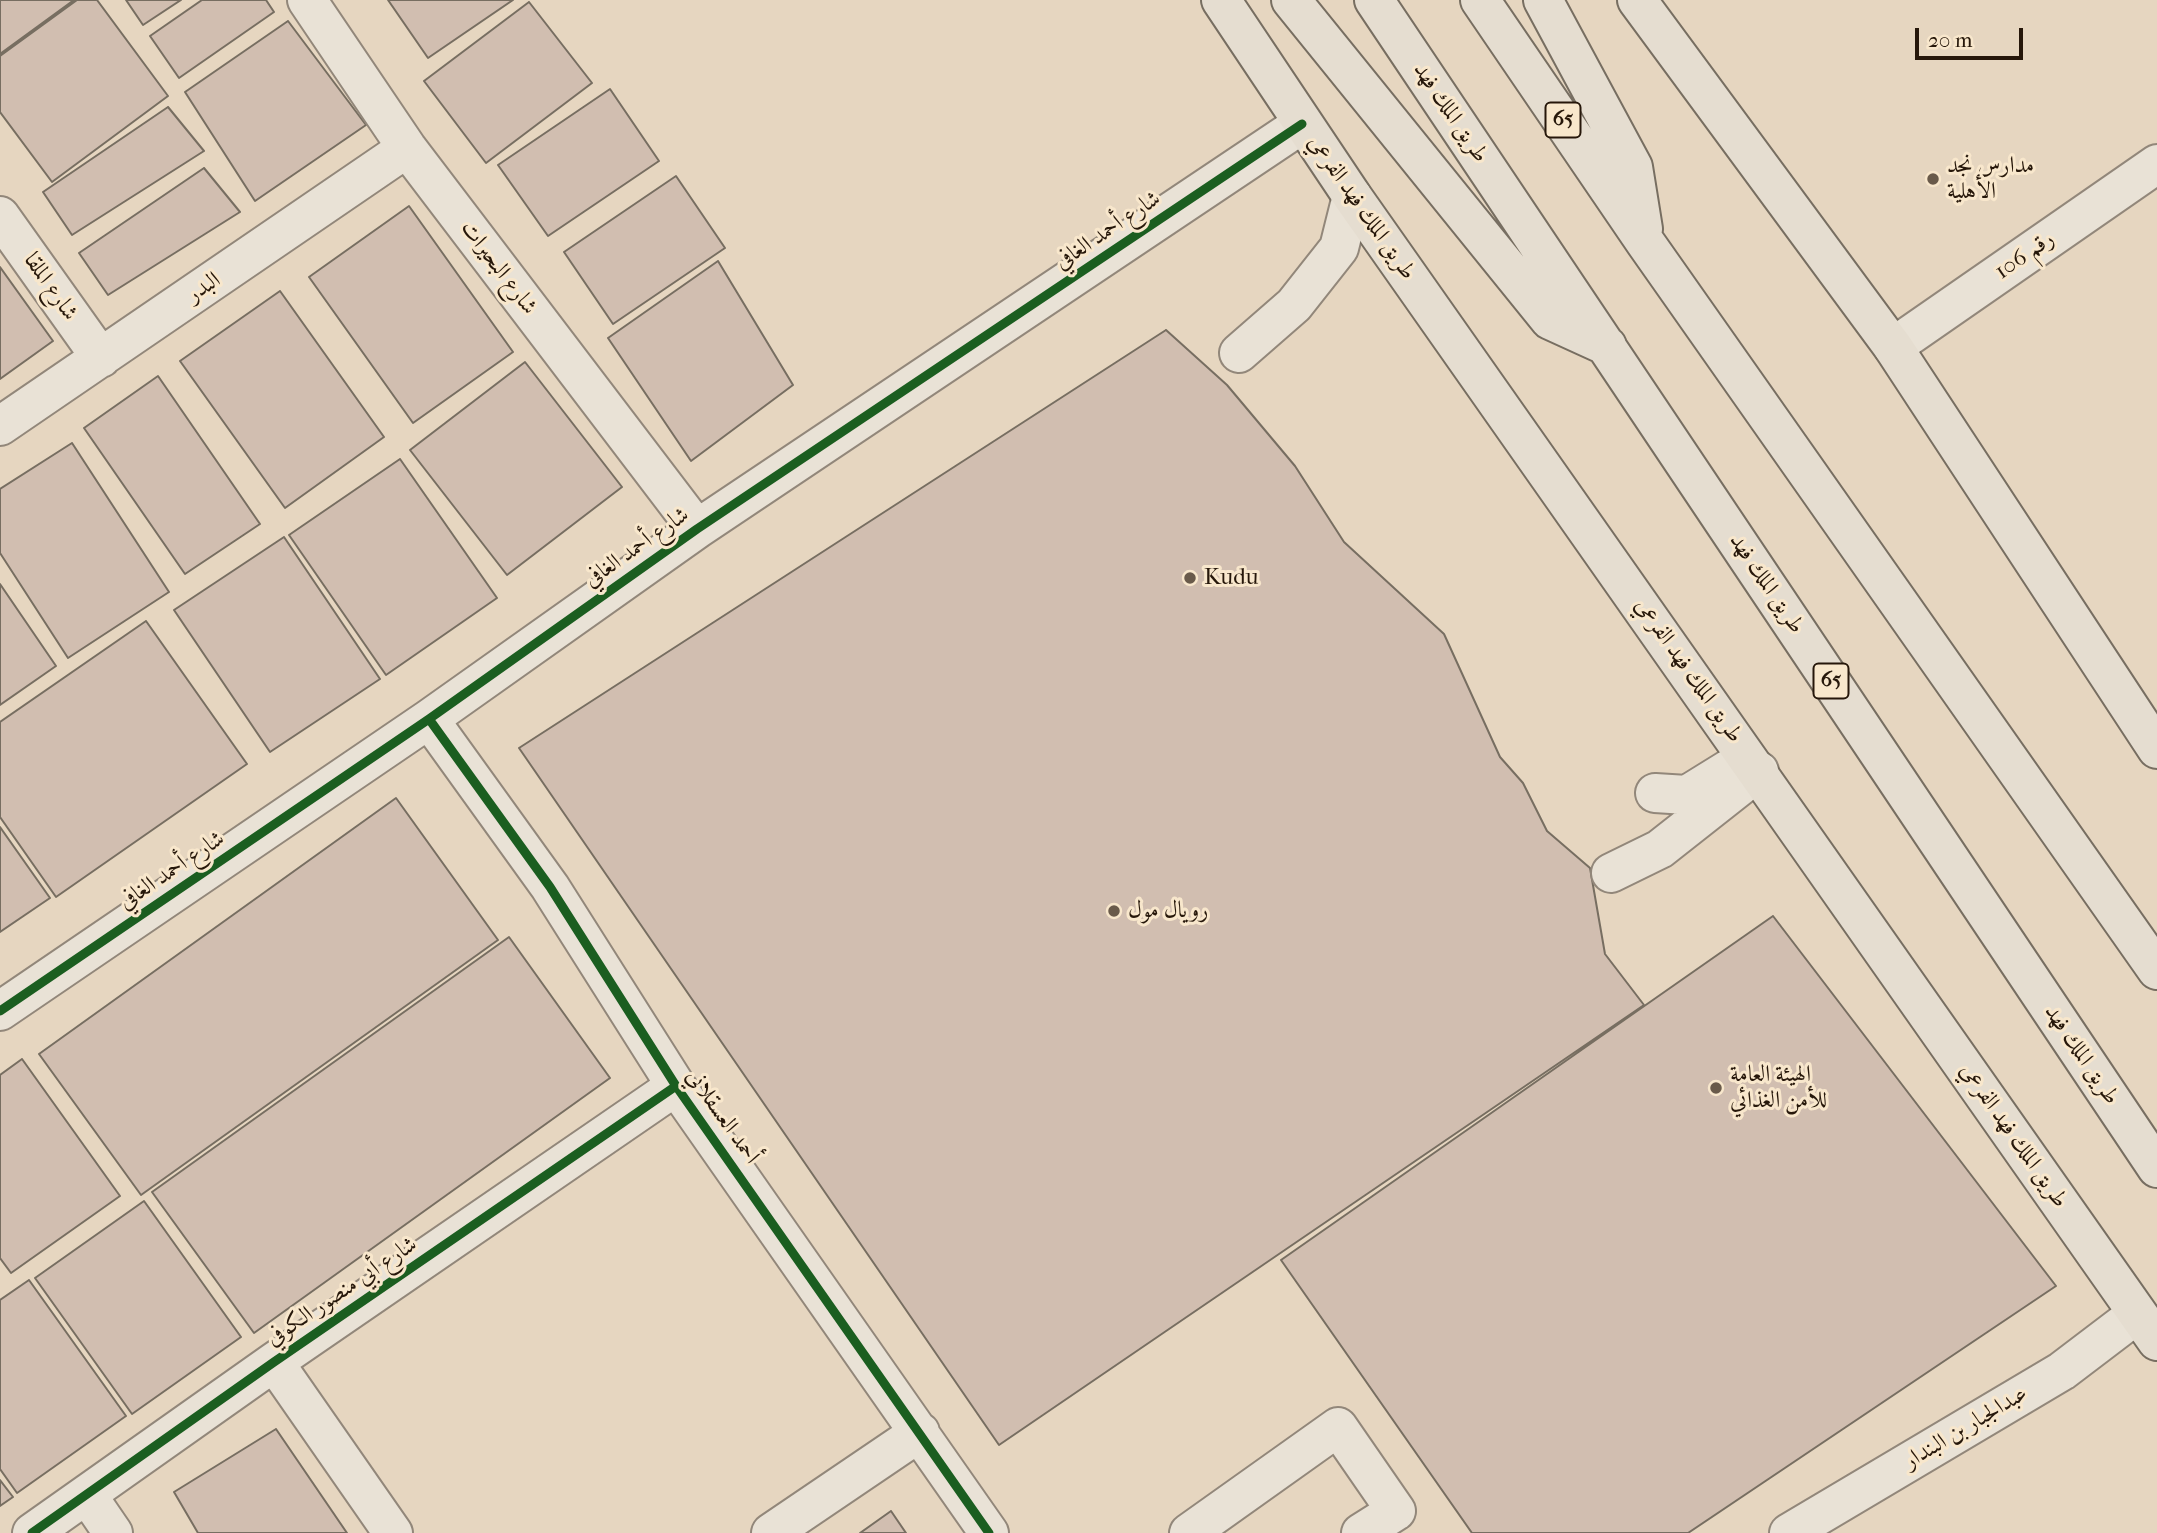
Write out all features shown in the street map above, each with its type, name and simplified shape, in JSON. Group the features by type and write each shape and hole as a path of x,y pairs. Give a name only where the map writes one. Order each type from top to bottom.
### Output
{"main road":[{"name":"طريق الملك فهد الفرعي","path":"1221,0 1352,196 1754,764 2147,1328"},
{"path":"1291,0 1550,320 1607,346"},
{"name":"طريق الملك فهد","path":"1374,0 2157,1168"},
{"name":"65","path":"1480,0 1645,242 2157,970"},
{"path":"1543,0 1633,167 1645,242"},
{"path":"1637,0 1893,347 2157,749"}],"street":[{"name":"شارع البحيرات","path":"307,0 407,148 697,529"},
{"name":"شارع أحمد الغافي","path":"0,1011 429,719 697,529 1302,124"},
{"name":"البدر","path":"0,426 407,148"},
{"name":"رقم 106","path":"1893,347 2157,164"},
{"path":"1240,353 1294,305 1339,248 1352,196"},
{"name":"شارع الملقا","path":"0,216 101,358"},
{"name":"أحمد العسقلاني","path":"429,719 550,887 676,1086 989,1533"},
{"path":"1655,793 1687,796 1754,764"},
{"path":"1611,873 1660,849 1754,764"},
{"name":"شارع أبي منصور الكوفي","path":"32,1533 274,1362 676,1086"},
{"name":"عبدالجبار بن البندار","path":"1789,1533 2062,1371 2147,1328"},
{"path":"274,1362 393,1533"},
{"path":"1189,1533 1338,1427 1396,1511 1361,1533"},
{"path":"771,1533 920,1432"},
{"path":"87,1495 113,1533"}],"building":[{"path":"0,0 74,0 0,54"},
{"path":"77,0 97,0 168,96 52,182 0,112 0,56"},
{"path":"126,0 181,0 143,25"},
{"path":"202,0 266,0 274,12 179,78 150,36"},
{"path":"388,0 513,0 428,58"},
{"path":"529,2 592,83 486,163 424,81"},
{"path":"288,21 366,125 255,201 185,92"},
{"path":"610,89 659,161 548,236 498,165"},
{"path":"168,107 204,151 72,235 43,192"},
{"path":"204,168 240,212 108,295 79,253"},
{"path":"676,176 725,248 613,324 564,252"},
{"path":"409,206 513,352 413,423 309,277"},
{"path":"718,261 793,385 691,461 608,338"},
{"path":"0,267 53,341 0,379"},
{"path":"280,291 384,437 285,508 180,361"},
{"name":"رويال مول","path":"1166,330 1227,385 1295,466 1344,542 1444,634 1500,757 1523,783 1547,831 1590,868 1605,954 1644,1005 999,1445 519,748"},
{"path":"525,362 622,487 507,575 410,450"},
{"path":"158,376 260,524 185,574 84,428"},
{"path":"72,443 169,592 68,658 0,553 0,489"},
{"path":"400,459 497,598 386,675 289,535"},
{"path":"284,537 380,679 270,752 174,610"},
{"path":"0,584 56,666 0,705"},
{"path":"146,621 247,764 56,897 0,817 0,722"},
{"path":"396,798 498,940 141,1195 39,1054"},
{"path":"0,827 50,898 0,932"},
{"name":"الهيئة العامة للأمن الغذائي","path":"1773,916 2056,1286 1688,1533 1472,1533 1281,1260"},
{"path":"509,937 610,1078 254,1333 152,1192"},
{"path":"22,1059 120,1196 11,1273 0,1258 0,1075"},
{"path":"144,1201 241,1337 132,1414 35,1278"},
{"path":"29,1280 126,1416 17,1493 0,1469 0,1300"},
{"path":"276,1429 347,1533 198,1533 174,1492"},
{"path":"0,1480 13,1497 0,1506"},
{"path":"891,1511 906,1533 860,1533"}],"cycle path":[{"path":"0,1011 429,719 697,529 1302,124"},
{"path":"429,719 550,887 676,1086 989,1533"},
{"path":"32,1533 274,1362 676,1086"}],"place":[{"name":"مدارس نجد الأهلية","path":"1933,179"},
{"name":"Kudu","path":"1190,578"},
{"name":"رويال مول","path":"1114,911"},
{"name":"الهيئة العامة للأمن الغذائي","path":"1716,1088"}]}
